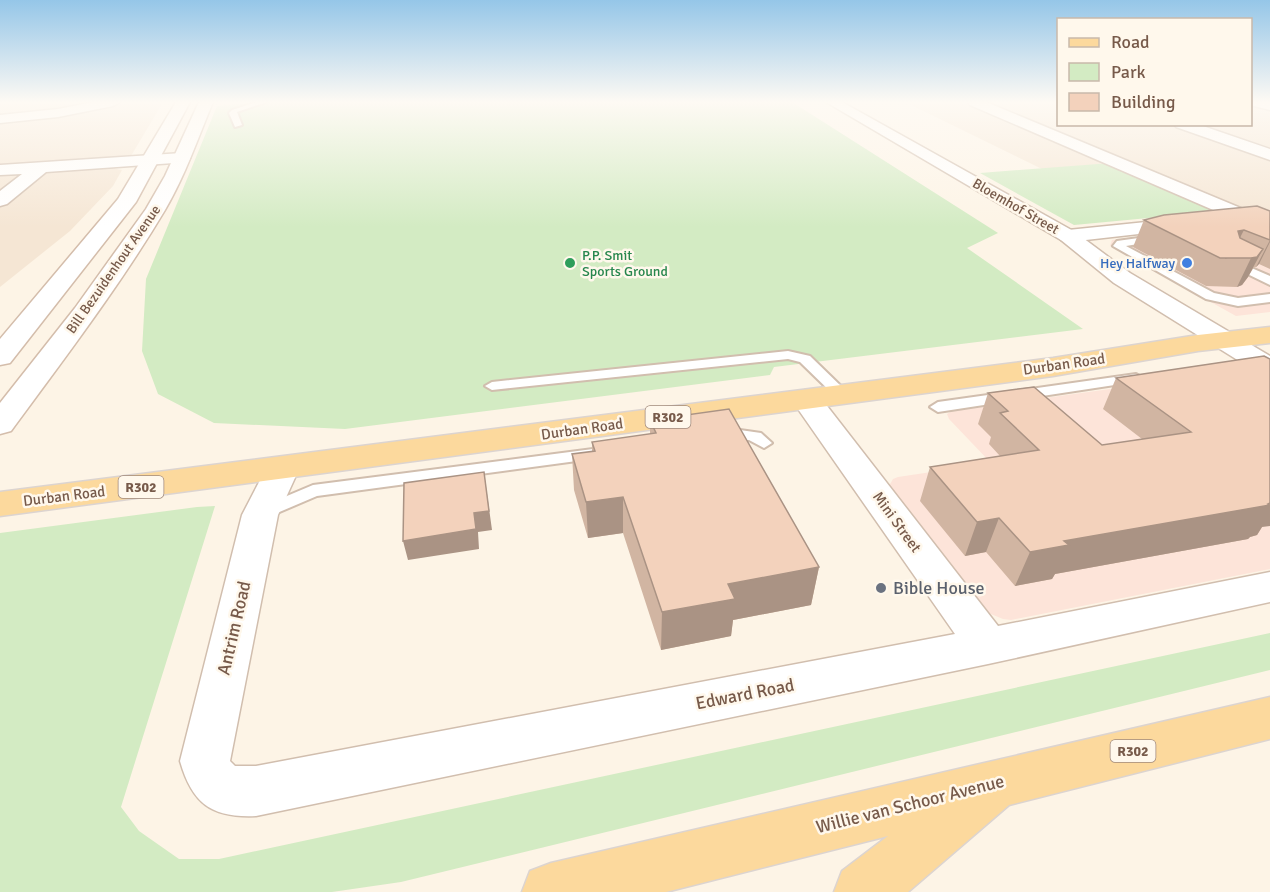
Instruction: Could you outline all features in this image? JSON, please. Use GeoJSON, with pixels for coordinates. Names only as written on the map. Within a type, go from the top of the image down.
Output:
{"type":"FeatureCollection","features":[{"type":"Feature","properties":{"kind":"main road","name":"Durban Road"},"geometry":{"type":"LineString","coordinates":[[0,504],[282,469],[1253,340]]}},
{"type":"Feature","properties":{"kind":"main road","name":"Willie van Schoor Avenue"},"geometry":{"type":"LineString","coordinates":[[551,892],[1270,718]]}},
{"type":"Feature","properties":{"kind":"main road"},"geometry":{"type":"LineString","coordinates":[[863,892],[996,783]]}},
{"type":"Feature","properties":{"kind":"street","name":"Bill Bezuidenhout Avenue"},"geometry":{"type":"LineString","coordinates":[[0,357],[126,202],[161,144]]}},
{"type":"Feature","properties":{"kind":"street","name":"Bill Bezuidenhout Avenue"},"geometry":{"type":"LineString","coordinates":[[0,424],[84,313],[129,248],[165,192],[188,144]]}},
{"type":"Feature","properties":{"kind":"street","name":"Bloemhof Street"},"geometry":{"type":"LineString","coordinates":[[905,144],[1070,239],[1122,278],[1253,340],[1257,369]]}},
{"type":"Feature","properties":{"kind":"street"},"geometry":{"type":"LineString","coordinates":[[1073,144],[1248,218]]}},
{"type":"Feature","properties":{"kind":"street"},"geometry":{"type":"LineString","coordinates":[[1237,144],[1270,155]]}},
{"type":"Feature","properties":{"kind":"street"},"geometry":{"type":"LineString","coordinates":[[0,170],[182,158]]}},
{"type":"Feature","properties":{"kind":"street"},"geometry":{"type":"LineString","coordinates":[[0,200],[40,168]]}},
{"type":"Feature","properties":{"kind":"street"},"geometry":{"type":"LineString","coordinates":[[1070,239],[1270,216]]}},
{"type":"Feature","properties":{"kind":"street","name":"Mini Street"},"geometry":{"type":"LineString","coordinates":[[823,396],[988,646]]}},
{"type":"Feature","properties":{"kind":"street","name":"Antrim Road"},"geometry":{"type":"LineString","coordinates":[[220,786],[208,776],[205,761],[260,515],[282,469]]}},
{"type":"Feature","properties":{"kind":"street","name":"Edward Road"},"geometry":{"type":"LineString","coordinates":[[220,786],[236,792],[256,791],[988,646],[1270,587]]}},
{"type":"Feature","properties":{"kind":"lane"},"geometry":{"type":"LineString","coordinates":[[1146,240],[1121,243],[1118,246],[1210,296],[1238,302],[1270,298]]}},
{"type":"Feature","properties":{"kind":"lane"},"geometry":{"type":"LineString","coordinates":[[1231,262],[1270,281]]}},
{"type":"Feature","properties":{"kind":"lane"},"geometry":{"type":"LineString","coordinates":[[492,386],[788,355],[805,359],[823,396]]}},
{"type":"Feature","properties":{"kind":"lane"},"geometry":{"type":"LineString","coordinates":[[1257,369],[1270,382]]}},
{"type":"Feature","properties":{"kind":"lane"},"geometry":{"type":"LineString","coordinates":[[938,407],[1151,376]]}},
{"type":"Feature","properties":{"kind":"lane"},"geometry":{"type":"LineString","coordinates":[[707,439],[748,434],[764,443]]}},
{"type":"Feature","properties":{"kind":"lane"},"geometry":{"type":"LineString","coordinates":[[260,515],[313,491],[612,452]]}},
{"type":"Feature","properties":{"kind":"shaded area"},"geometry":{"type":"Polygon","coordinates":[[[0,144],[138,144],[131,156],[122,156],[112,168],[122,170],[113,186],[70,231],[0,287],[0,144]]]}},
{"type":"Feature","properties":{"kind":"shaded area"},"geometry":{"type":"Polygon","coordinates":[[[990,144],[1270,144],[1270,215],[1244,217],[1117,163],[1042,169],[990,144]]]}},
{"type":"Feature","properties":{"kind":"shaded area"},"geometry":{"type":"Polygon","coordinates":[[[1270,224],[1270,312],[1236,316],[1110,246],[1112,240],[1270,224]]]}},
{"type":"Feature","properties":{"kind":"shaded area"},"geometry":{"type":"Polygon","coordinates":[[[1233,372],[1270,387],[1270,569],[1011,620],[1003,619],[986,612],[889,486],[893,479],[898,477],[991,463],[949,419],[947,414],[952,411],[1233,372]]]}},
{"type":"Feature","properties":{"kind":"green space","name":"P.P. Smit Sports Ground"},"geometry":{"type":"Polygon","coordinates":[[[202,144],[857,144],[998,233],[967,248],[1083,329],[774,367],[770,375],[345,429],[214,423],[158,394],[142,351],[146,279],[202,144]]]}},
{"type":"Feature","properties":{"kind":"green space"},"geometry":{"type":"Polygon","coordinates":[[[1111,163],[1223,211],[1074,225],[980,173],[1111,163]]]}},
{"type":"Feature","properties":{"kind":"green space"},"geometry":{"type":"Polygon","coordinates":[[[215,506],[121,807],[139,831],[179,859],[219,859],[1270,633],[1270,670],[401,882],[332,892],[0,892],[0,533],[215,506]]]}},
{"type":"Feature","properties":{"kind":"building"},"geometry":{"type":"Polygon","coordinates":[[[1257,206],[1270,211],[1270,240],[1244,230],[1238,231],[1240,238],[1263,249],[1257,257],[1251,258],[1220,258],[1144,220],[1164,215],[1257,206]]]}},
{"type":"Feature","properties":{"kind":"building"},"geometry":{"type":"Polygon","coordinates":[[[1264,356],[1270,359],[1270,503],[1268,504],[1270,505],[1064,541],[1069,545],[1030,552],[999,518],[977,522],[930,467],[1039,450],[1000,413],[1008,411],[988,393],[1034,387],[1102,445],[1191,432],[1116,378],[1264,356]]]}},
{"type":"Feature","properties":{"kind":"building"},"geometry":{"type":"Polygon","coordinates":[[[729,409],[819,567],[728,584],[735,599],[662,612],[623,497],[586,502],[572,454],[595,451],[592,442],[656,433],[650,420],[729,409]]]}},
{"type":"Feature","properties":{"kind":"building"},"geometry":{"type":"Polygon","coordinates":[[[484,472],[489,511],[474,513],[476,529],[403,541],[404,483],[484,472]]]}},
{"type":"Feature","properties":{"kind":"place","name":"P.P. Smit Sports Ground"},"geometry":{"type":"Point","coordinates":[570,263]}},
{"type":"Feature","properties":{"kind":"place","name":"Hey Halfway"},"geometry":{"type":"Point","coordinates":[1187,263]}},
{"type":"Feature","properties":{"kind":"place","name":"Bible House"},"geometry":{"type":"Point","coordinates":[881,588]}}]}
